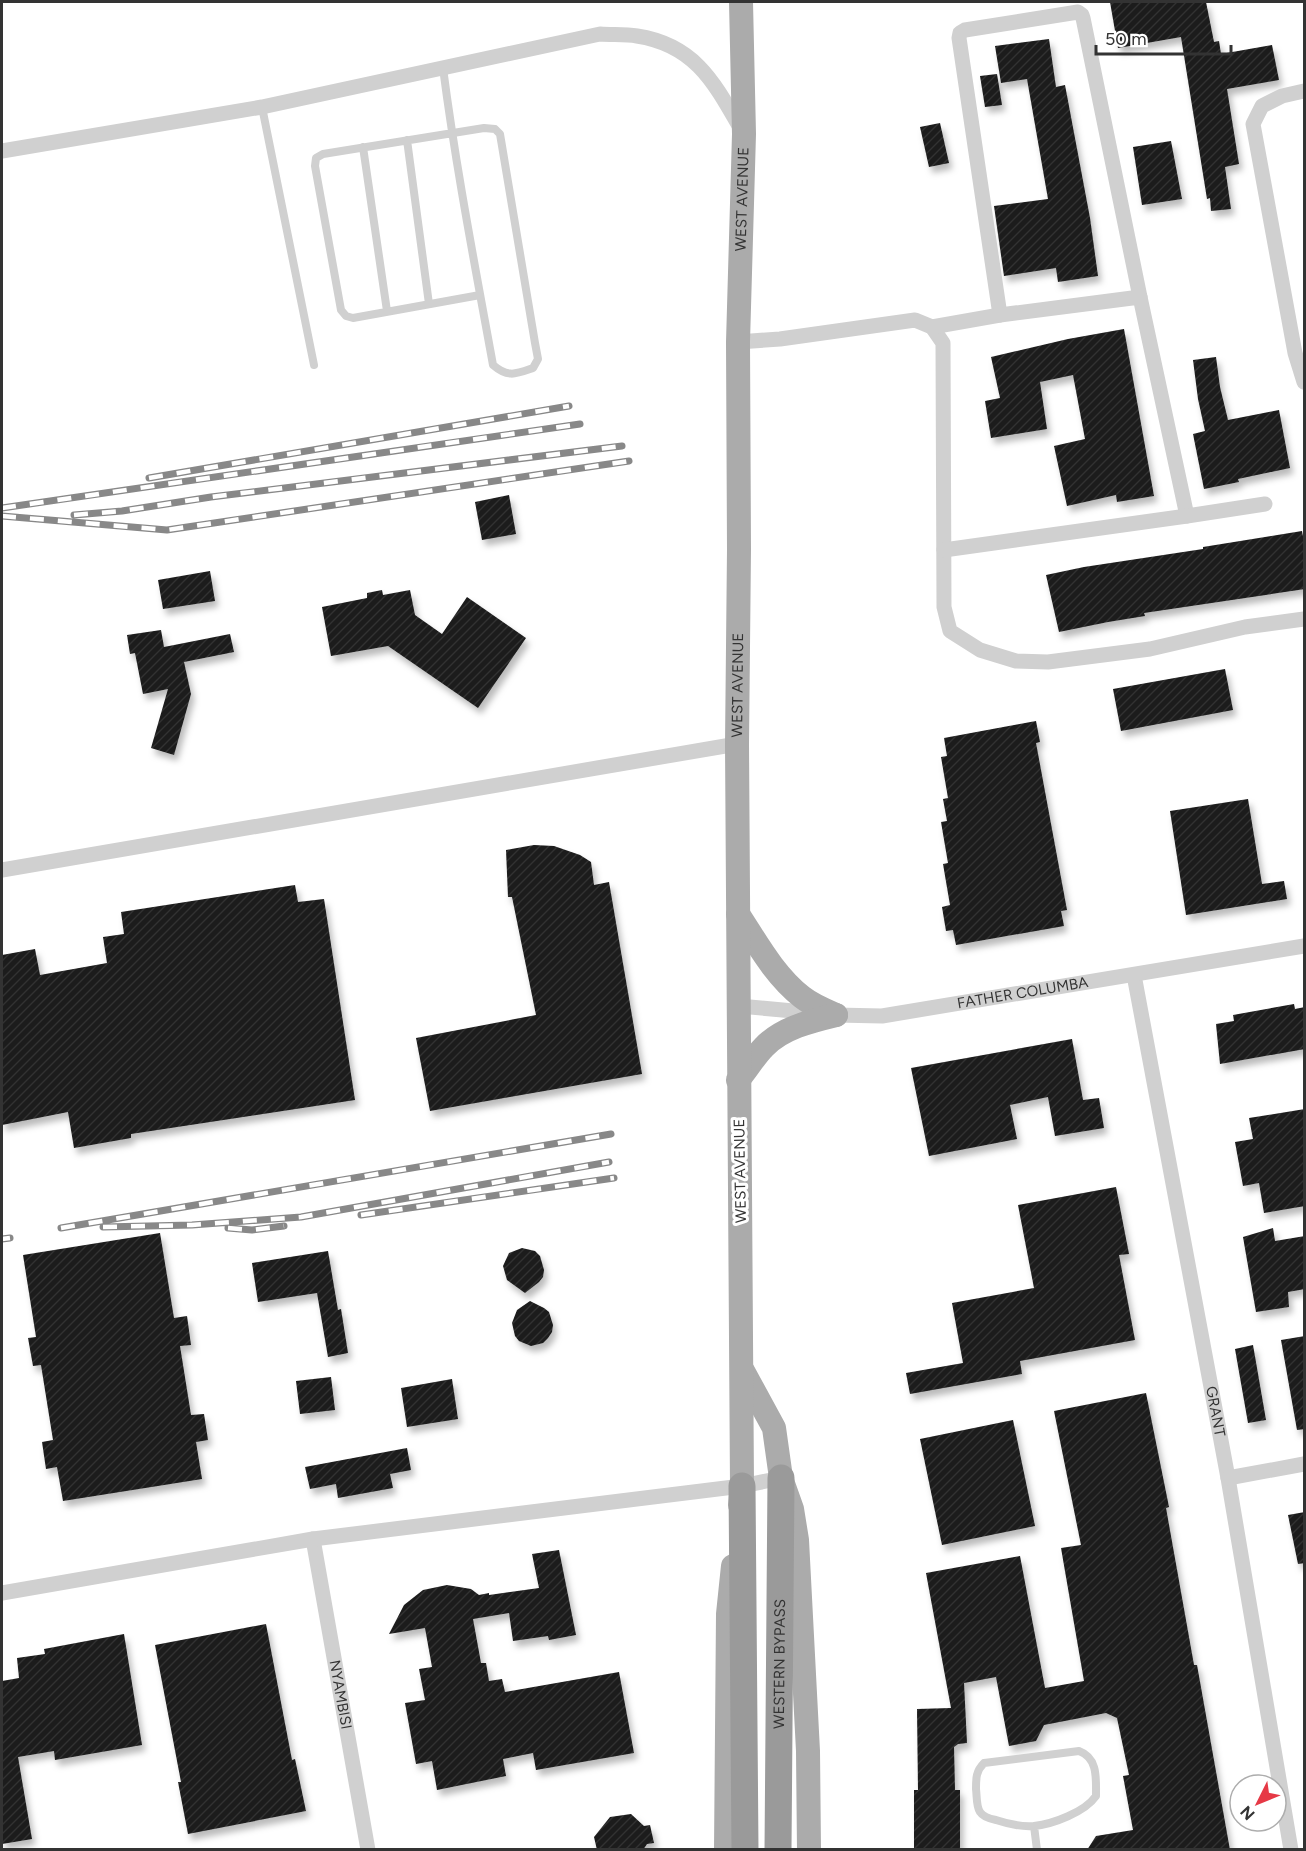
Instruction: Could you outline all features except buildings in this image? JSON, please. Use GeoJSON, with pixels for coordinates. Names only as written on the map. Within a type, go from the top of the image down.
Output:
{"type":"FeatureCollection","features":[{"type":"Feature","properties":{"kind":"highway","name":"WESTERN BYPASS"},"geometry":{"type":"LineString","coordinates":[[778,1850],[781,1478]]}},
{"type":"Feature","properties":{"kind":"highway"},"geometry":{"type":"LineString","coordinates":[[742,1486],[745,1850]]}},
{"type":"Feature","properties":{"kind":"main road","name":"WEST AVENUE"},"geometry":{"type":"LineString","coordinates":[[726,1850],[728,1614],[742,1486],[737,744],[740,549],[738,342],[744,135],[741,2]]}},
{"type":"Feature","properties":{"kind":"main road"},"geometry":{"type":"LineString","coordinates":[[738,914],[765,957],[785,982],[802,998],[836,1014]]}},
{"type":"Feature","properties":{"kind":"main road"},"geometry":{"type":"LineString","coordinates":[[738,1080],[765,1045],[807,1022],[836,1014]]}},
{"type":"Feature","properties":{"kind":"main road","name":"WEST AVENUE"},"geometry":{"type":"LineString","coordinates":[[742,1369],[774,1428],[781,1478],[792,1509],[797,1540],[808,1751],[809,1850]]}},
{"type":"Feature","properties":{"kind":"street"},"geometry":{"type":"LineString","coordinates":[[1000,315],[960,33],[965,30],[1078,12],[1083,18],[1187,516]]}},
{"type":"Feature","properties":{"kind":"street"},"geometry":{"type":"LineString","coordinates":[[2,151],[262,107],[600,34],[637,36],[670,46],[697,64],[717,87],[744,135]]}},
{"type":"Feature","properties":{"kind":"street"},"geometry":{"type":"LineString","coordinates":[[1305,91],[1282,96],[1262,106],[1252,124],[1305,382]]}},
{"type":"Feature","properties":{"kind":"street"},"geometry":{"type":"LineString","coordinates":[[932,327],[1000,315],[1140,297]]}},
{"type":"Feature","properties":{"kind":"street"},"geometry":{"type":"LineString","coordinates":[[738,342],[780,339],[915,320],[932,327],[944,343],[944,607],[950,631],[980,650],[1016,661],[1048,662],[1150,649],[1245,627],[1305,620]]}},
{"type":"Feature","properties":{"kind":"street"},"geometry":{"type":"LineString","coordinates":[[944,550],[1265,504]]}},
{"type":"Feature","properties":{"kind":"street"},"geometry":{"type":"LineString","coordinates":[[2,870],[737,744]]}},
{"type":"Feature","properties":{"kind":"street","name":"FATHER COLUMBA"},"geometry":{"type":"LineString","coordinates":[[739,1006],[882,1016],[1305,946]]}},
{"type":"Feature","properties":{"kind":"street","name":"GRANT"},"geometry":{"type":"LineString","coordinates":[[1134,975],[1228,1478],[1291,1850]]}},
{"type":"Feature","properties":{"kind":"street"},"geometry":{"type":"LineString","coordinates":[[1228,1478],[1305,1464]]}},
{"type":"Feature","properties":{"kind":"street"},"geometry":{"type":"LineString","coordinates":[[2,1593],[313,1539],[742,1486],[781,1478]]}},
{"type":"Feature","properties":{"kind":"street","name":"NYAMBISI"},"geometry":{"type":"LineString","coordinates":[[313,1539],[368,1850]]}},
{"type":"Feature","properties":{"kind":"lane"},"geometry":{"type":"LineString","coordinates":[[443,68],[451,133],[493,365],[503,374],[534,368],[538,359],[500,134],[495,129],[484,128],[451,133],[363,147],[323,154],[316,158],[315,166],[341,310],[346,316],[353,318],[480,295]]}},
{"type":"Feature","properties":{"kind":"lane"},"geometry":{"type":"LineString","coordinates":[[262,107],[314,365]]}},
{"type":"Feature","properties":{"kind":"lane"},"geometry":{"type":"LineString","coordinates":[[407,140],[429,304]]}},
{"type":"Feature","properties":{"kind":"lane"},"geometry":{"type":"LineString","coordinates":[[363,147],[387,311]]}},
{"type":"Feature","properties":{"kind":"lane"},"geometry":{"type":"LineString","coordinates":[[1079,1751],[1087,1754],[1093,1761],[1096,1785],[1096,1796],[1092,1802],[1082,1810],[1034,1826],[1011,1824],[985,1816],[980,1812],[977,1803],[976,1778],[979,1768],[984,1763],[1079,1751]]}},
{"type":"Feature","properties":{"kind":"lane"},"geometry":{"type":"LineString","coordinates":[[1034,1826],[1037,1850]]}},
{"type":"Feature","properties":{"kind":"railway"},"geometry":{"type":"LineString","coordinates":[[149,478],[569,406]]}},
{"type":"Feature","properties":{"kind":"railway"},"geometry":{"type":"LineString","coordinates":[[2,508],[580,424]]}},
{"type":"Feature","properties":{"kind":"railway"},"geometry":{"type":"LineString","coordinates":[[74,515],[122,511],[211,497],[622,446]]}},
{"type":"Feature","properties":{"kind":"railway"},"geometry":{"type":"LineString","coordinates":[[2,516],[167,530],[629,461]]}},
{"type":"Feature","properties":{"kind":"railway"},"geometry":{"type":"LineString","coordinates":[[61,1228],[611,1134]]}},
{"type":"Feature","properties":{"kind":"railway"},"geometry":{"type":"LineString","coordinates":[[103,1227],[192,1225],[301,1217],[609,1162]]}},
{"type":"Feature","properties":{"kind":"railway"},"geometry":{"type":"LineString","coordinates":[[361,1215],[614,1178]]}},
{"type":"Feature","properties":{"kind":"railway"},"geometry":{"type":"LineString","coordinates":[[228,1228],[252,1230],[284,1226]]}},
{"type":"Feature","properties":{"kind":"railway"},"geometry":{"type":"LineString","coordinates":[[2,1239],[10,1238]]}}]}
